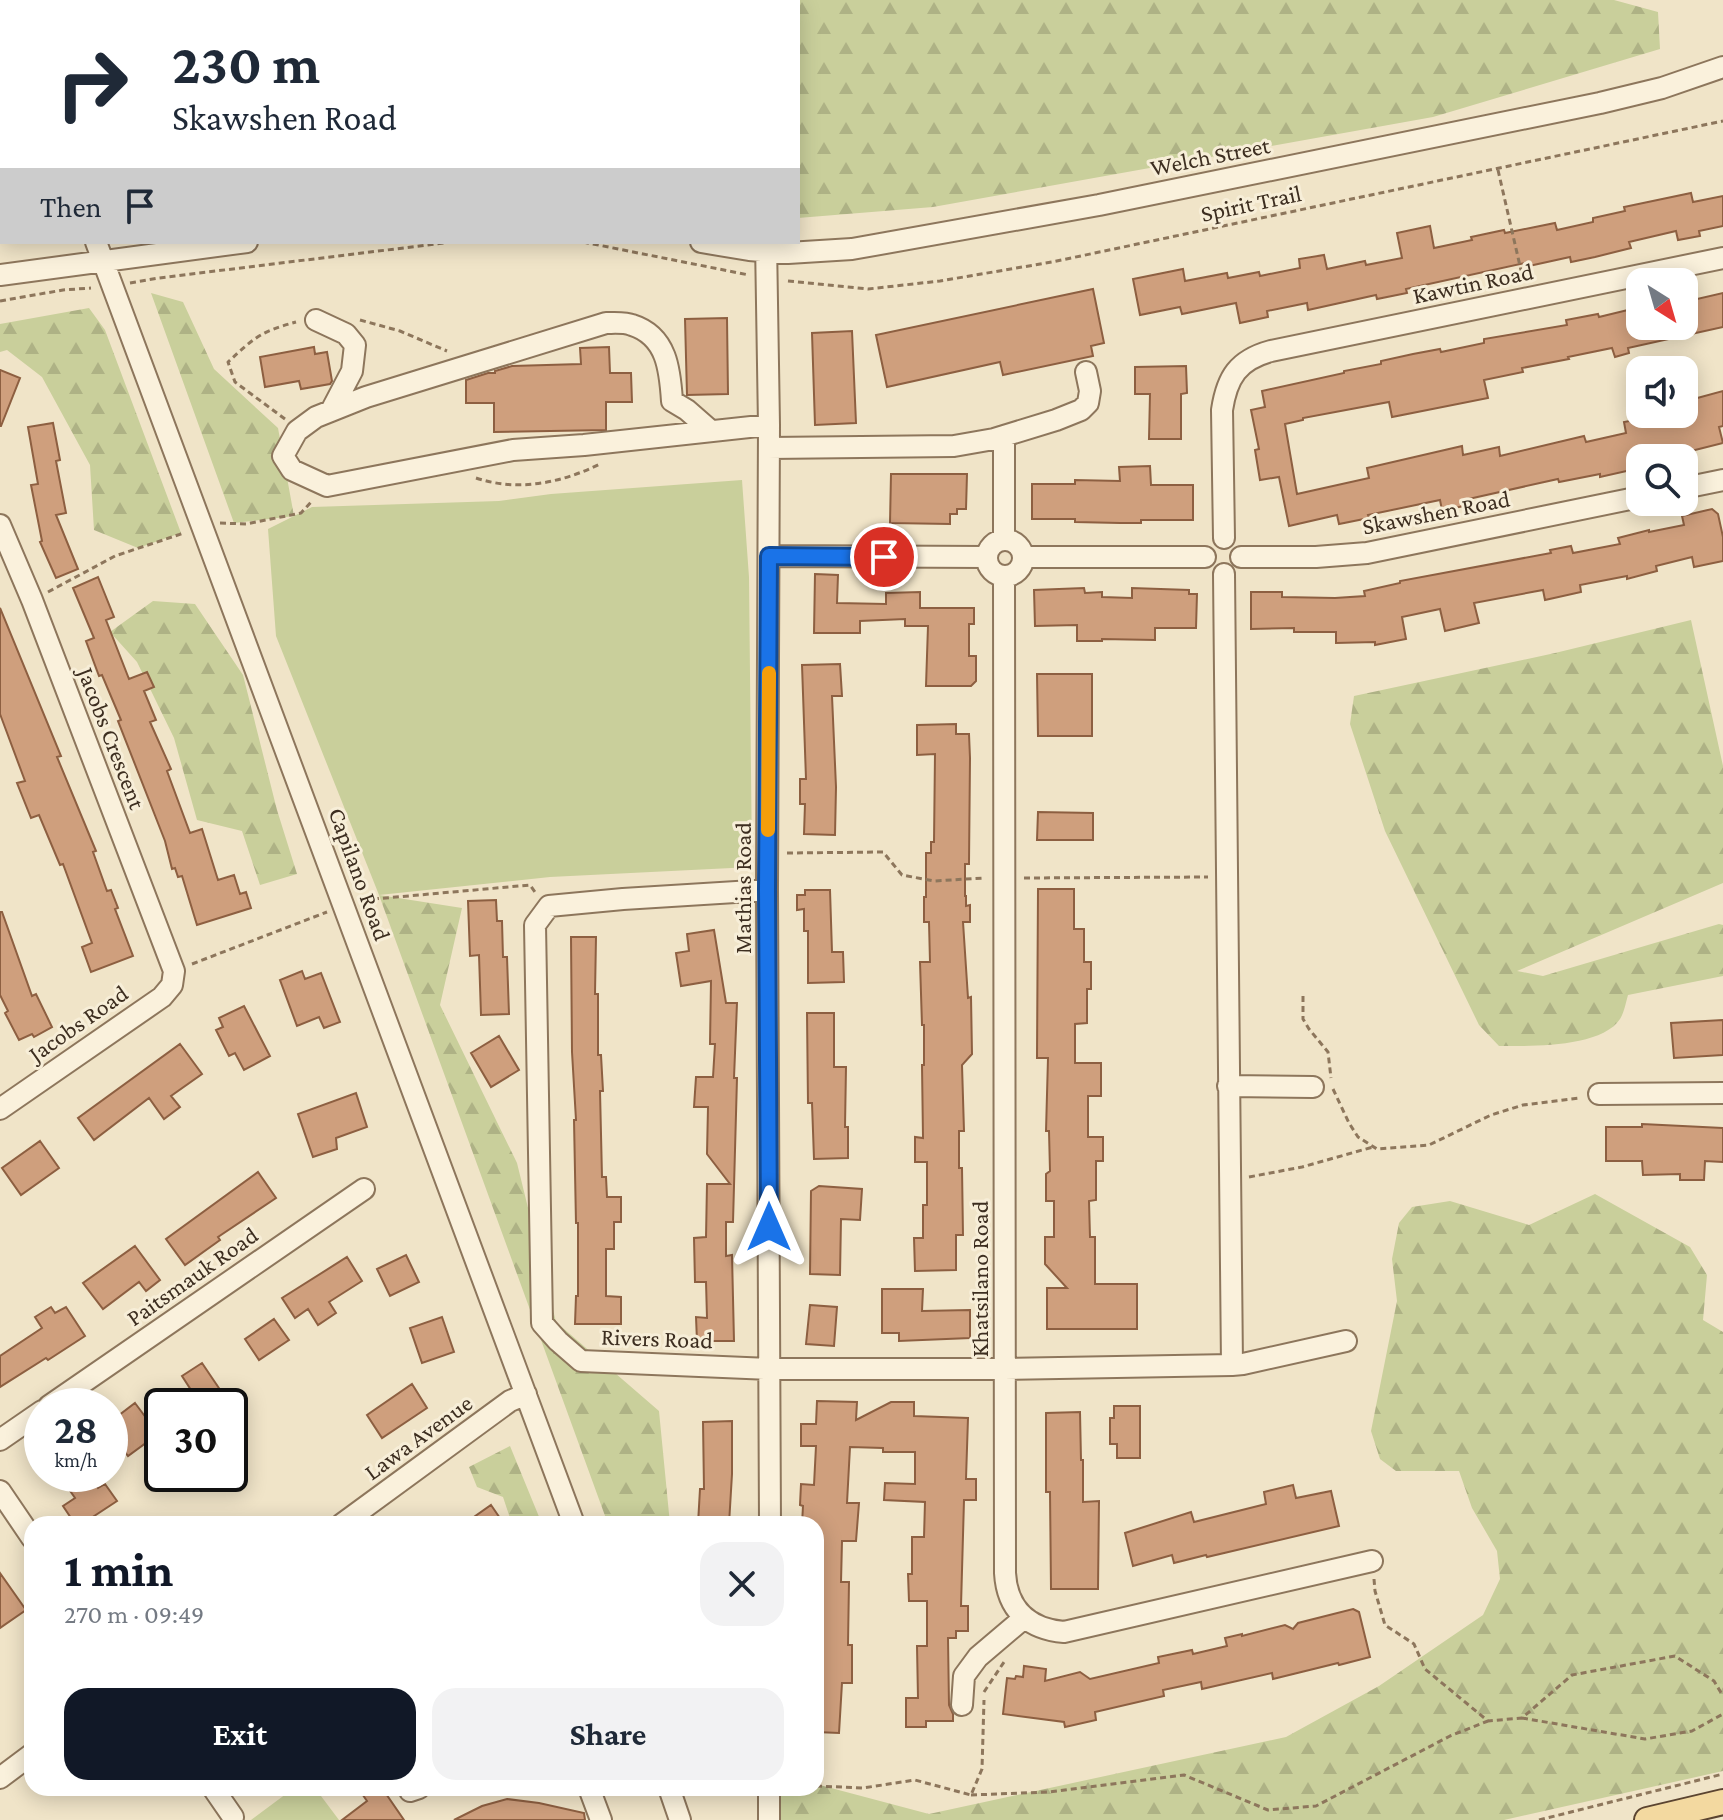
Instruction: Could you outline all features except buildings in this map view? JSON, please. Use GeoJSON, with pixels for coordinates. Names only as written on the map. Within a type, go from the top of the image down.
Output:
{"type":"FeatureCollection","features":[{"type":"Feature","properties":{"kind":"main road"},"geometry":{"type":"LineString","coordinates":[[1647,1820],[1723,1802]]}},
{"type":"Feature","properties":{"kind":"street","name":"Welch Street"},"geometry":{"type":"LineString","coordinates":[[727,244],[809,253],[852,249],[1099,205],[1600,103],[1662,88],[1723,67]]}},
{"type":"Feature","properties":{"kind":"street"},"geometry":{"type":"LineString","coordinates":[[0,275],[99,251],[214,244]]}},
{"type":"Feature","properties":{"kind":"street","name":"Mathias Road"},"geometry":{"type":"LineString","coordinates":[[766,247],[769,425],[767,890],[770,1516]]}},
{"type":"Feature","properties":{"kind":"street","name":"Capilano Road"},"geometry":{"type":"LineString","coordinates":[[99,251],[571,1516]]}},
{"type":"Feature","properties":{"kind":"street","name":"Kawtin Road"},"geometry":{"type":"LineString","coordinates":[[1224,538],[1222,410],[1229,381],[1247,360],[1271,351],[1723,258]]}},
{"type":"Feature","properties":{"kind":"street"},"geometry":{"type":"LineString","coordinates":[[316,320],[346,334],[355,345],[352,371],[331,411]]}},
{"type":"Feature","properties":{"kind":"street"},"geometry":{"type":"LineString","coordinates":[[711,431],[672,401],[670,373],[664,351],[650,334],[631,324],[606,323],[366,397],[316,417],[299,430],[283,456],[292,470],[327,486],[513,450],[711,431],[769,425]]}},
{"type":"Feature","properties":{"kind":"street"},"geometry":{"type":"LineString","coordinates":[[769,448],[954,446],[1004,436],[1081,410],[1088,403],[1090,391],[1086,372]]}},
{"type":"Feature","properties":{"kind":"street"},"geometry":{"type":"LineString","coordinates":[[1004,436],[1004,540]]}},
{"type":"Feature","properties":{"kind":"street"},"geometry":{"type":"LineString","coordinates":[[1698,485],[1723,480]]}},
{"type":"Feature","properties":{"kind":"street","name":"Skawshen Road"},"geometry":{"type":"LineString","coordinates":[[1241,557],[1367,553],[1626,500]]}},
{"type":"Feature","properties":{"kind":"street","name":"Jacobs Crescent"},"geometry":{"type":"LineString","coordinates":[[0,525],[32,600],[174,971]]}},
{"type":"Feature","properties":{"kind":"street"},"geometry":{"type":"LineString","coordinates":[[1224,581],[1241,557],[1233,541],[1224,538],[1210,543],[1205,557],[1206,564],[1224,581],[1232,1365]]}},
{"type":"Feature","properties":{"kind":"street"},"geometry":{"type":"LineString","coordinates":[[1004,540],[1020,548],[1023,557],[1018,570],[1004,576],[992,570],[987,557],[992,545],[1004,540]]}},
{"type":"Feature","properties":{"kind":"street"},"geometry":{"type":"LineString","coordinates":[[769,556],[987,557]]}},
{"type":"Feature","properties":{"kind":"street"},"geometry":{"type":"LineString","coordinates":[[1023,557],[1205,557]]}},
{"type":"Feature","properties":{"kind":"street","name":"Khatsilano Road"},"geometry":{"type":"LineString","coordinates":[[1004,576],[1006,1586],[1024,1618]]}},
{"type":"Feature","properties":{"kind":"street"},"geometry":{"type":"LineString","coordinates":[[549,906],[767,890]]}},
{"type":"Feature","properties":{"kind":"street","name":"Rivers Road"},"geometry":{"type":"LineString","coordinates":[[549,906],[535,925],[542,1323],[581,1361],[770,1369],[1232,1365],[1346,1341]]}},
{"type":"Feature","properties":{"kind":"street","name":"Jacobs Road"},"geometry":{"type":"LineString","coordinates":[[1,1106],[162,997],[172,985],[174,971]]}},
{"type":"Feature","properties":{"kind":"street"},"geometry":{"type":"LineString","coordinates":[[1228,1086],[1313,1087]]}},
{"type":"Feature","properties":{"kind":"street"},"geometry":{"type":"LineString","coordinates":[[1599,1094],[1723,1093]]}},
{"type":"Feature","properties":{"kind":"street","name":"Paitsmauk Road"},"geometry":{"type":"LineString","coordinates":[[75,1388],[364,1189]]}},
{"type":"Feature","properties":{"kind":"street","name":"Lawa Avenue"},"geometry":{"type":"LineString","coordinates":[[353,1516],[510,1401],[526,1394]]}},
{"type":"Feature","properties":{"kind":"street"},"geometry":{"type":"LineString","coordinates":[[0,1440],[24,1423]]}},
{"type":"Feature","properties":{"kind":"street"},"geometry":{"type":"LineString","coordinates":[[0,1491],[24,1526]]}},
{"type":"Feature","properties":{"kind":"street"},"geometry":{"type":"LineString","coordinates":[[962,1705],[964,1676],[978,1657],[1024,1618],[1053,1631],[1076,1631],[1372,1561]]}},
{"type":"Feature","properties":{"kind":"street"},"geometry":{"type":"LineString","coordinates":[[0,1778],[24,1760]]}},
{"type":"Feature","properties":{"kind":"street"},"geometry":{"type":"LineString","coordinates":[[219,1796],[233,1817]]}},
{"type":"Feature","properties":{"kind":"street"},"geometry":{"type":"LineString","coordinates":[[592,1796],[601,1820]]}},
{"type":"Feature","properties":{"kind":"street"},"geometry":{"type":"LineString","coordinates":[[672,1796],[680,1820]]}},
{"type":"Feature","properties":{"kind":"street"},"geometry":{"type":"LineString","coordinates":[[769,1796],[769,1820]]}},
{"type":"Feature","properties":{"kind":"path","name":"Spirit Trail"},"geometry":{"type":"LineString","coordinates":[[782,280],[868,289],[940,281],[1052,262],[1723,121]]}},
{"type":"Feature","properties":{"kind":"path"},"geometry":{"type":"LineString","coordinates":[[1498,170],[1528,298]]}},
{"type":"Feature","properties":{"kind":"path"},"geometry":{"type":"LineString","coordinates":[[132,283],[436,244]]}},
{"type":"Feature","properties":{"kind":"path"},"geometry":{"type":"LineString","coordinates":[[593,244],[754,276]]}},
{"type":"Feature","properties":{"kind":"path"},"geometry":{"type":"LineString","coordinates":[[0,301],[96,288]]}},
{"type":"Feature","properties":{"kind":"path"},"geometry":{"type":"LineString","coordinates":[[299,430],[235,382],[228,362],[255,337],[270,329],[316,320]]}},
{"type":"Feature","properties":{"kind":"path"},"geometry":{"type":"LineString","coordinates":[[357,320],[400,331],[476,363]]}},
{"type":"Feature","properties":{"kind":"path"},"geometry":{"type":"LineString","coordinates":[[476,478],[491,483],[526,485],[558,481],[609,459]]}},
{"type":"Feature","properties":{"kind":"path"},"geometry":{"type":"LineString","coordinates":[[224,523],[246,524],[301,513],[327,486]]}},
{"type":"Feature","properties":{"kind":"path"},"geometry":{"type":"LineString","coordinates":[[32,600],[115,556],[191,530]]}},
{"type":"Feature","properties":{"kind":"path"},"geometry":{"type":"LineString","coordinates":[[767,853],[883,852],[902,875],[934,881],[1228,877]]}},
{"type":"Feature","properties":{"kind":"path"},"geometry":{"type":"LineString","coordinates":[[361,900],[530,885],[549,906]]}},
{"type":"Feature","properties":{"kind":"path"},"geometry":{"type":"LineString","coordinates":[[174,971],[333,909]]}},
{"type":"Feature","properties":{"kind":"path"},"geometry":{"type":"LineString","coordinates":[[1303,996],[1303,1019],[1328,1052],[1333,1090],[1358,1137],[1377,1149],[1429,1145],[1491,1115],[1523,1105],[1599,1094]]}},
{"type":"Feature","properties":{"kind":"path"},"geometry":{"type":"LineString","coordinates":[[1230,1181],[1302,1167],[1373,1147]]}},
{"type":"Feature","properties":{"kind":"path"},"geometry":{"type":"LineString","coordinates":[[1372,1561],[1375,1591],[1385,1625],[1414,1644],[1425,1669],[1488,1721]]}},
{"type":"Feature","properties":{"kind":"path"},"geometry":{"type":"LineString","coordinates":[[1522,1718],[1572,1675],[1675,1656],[1714,1681],[1723,1696]]}},
{"type":"Feature","properties":{"kind":"path"},"geometry":{"type":"LineString","coordinates":[[971,1795],[982,1769],[984,1690],[1008,1657]]}},
{"type":"Feature","properties":{"kind":"path"},"geometry":{"type":"LineString","coordinates":[[824,1786],[863,1788],[915,1780],[971,1795],[1049,1792],[1184,1775],[1268,1810],[1316,1806],[1450,1736],[1488,1721],[1522,1718],[1645,1739],[1692,1731],[1723,1714]]}},
{"type":"Feature","properties":{"kind":"path"},"geometry":{"type":"LineString","coordinates":[[1539,1820],[1723,1774]]}},
{"type":"Feature","properties":{"kind":"green space"},"geometry":{"type":"Polygon","coordinates":[[[800,0],[1614,0],[1658,12],[1660,49],[1433,117],[933,207],[800,218],[800,0]]]}},
{"type":"Feature","properties":{"kind":"green space"},"geometry":{"type":"Polygon","coordinates":[[[151,293],[183,302],[214,369],[278,428],[294,516],[234,523],[151,293]]]}},
{"type":"Feature","properties":{"kind":"green space"},"geometry":{"type":"Polygon","coordinates":[[[89,308],[105,330],[181,533],[138,548],[94,530],[90,465],[42,377],[7,350],[0,352],[0,324],[89,308]]]}},
{"type":"Feature","properties":{"kind":"green space"},"geometry":{"type":"Polygon","coordinates":[[[742,480],[749,577],[752,867],[550,877],[379,895],[276,636],[268,529],[312,507],[499,501],[551,494],[742,480]]]}},
{"type":"Feature","properties":{"kind":"green space"},"geometry":{"type":"Polygon","coordinates":[[[153,601],[195,604],[243,675],[277,810],[297,874],[260,885],[242,831],[197,820],[174,738],[137,662],[110,632],[153,601]]]}},
{"type":"Feature","properties":{"kind":"green space"},"geometry":{"type":"Polygon","coordinates":[[[1691,620],[1723,766],[1723,883],[1517,971],[1543,976],[1719,924],[1723,925],[1723,976],[1628,995],[1620,1019],[1611,1028],[1582,1040],[1499,1046],[1479,1025],[1385,831],[1350,724],[1354,696],[1691,620]]]}},
{"type":"Feature","properties":{"kind":"green space"},"geometry":{"type":"Polygon","coordinates":[[[379,895],[462,908],[440,1005],[517,1163],[556,1322],[659,1411],[669,1516],[605,1516],[379,895]]]}},
{"type":"Feature","properties":{"kind":"green space"},"geometry":{"type":"Polygon","coordinates":[[[1595,1194],[1690,1247],[1707,1275],[1703,1320],[1723,1332],[1723,1771],[1504,1820],[781,1820],[781,1796],[824,1796],[824,1786],[929,1814],[1286,1737],[1379,1686],[1483,1615],[1500,1579],[1497,1551],[1472,1508],[1459,1471],[1396,1471],[1380,1459],[1371,1431],[1397,1301],[1392,1259],[1399,1223],[1412,1207],[1450,1201],[1529,1225],[1595,1194]]]}},
{"type":"Feature","properties":{"kind":"green space"},"geometry":{"type":"Polygon","coordinates":[[[510,1446],[539,1516],[509,1516],[503,1497],[477,1487],[469,1467],[510,1446]]]}},
{"type":"Feature","properties":{"kind":"green space"},"geometry":{"type":"Polygon","coordinates":[[[283,1796],[321,1796],[339,1820],[251,1820],[283,1796]]]}},
{"type":"Feature","properties":{"kind":"slow traffic"},"geometry":{"type":"LineString","coordinates":[[768,830],[769,673]]}},
{"type":"Feature","properties":{"kind":"route"},"geometry":{"type":"LineString","coordinates":[[769,1227],[769,556],[884,557]]}}]}
